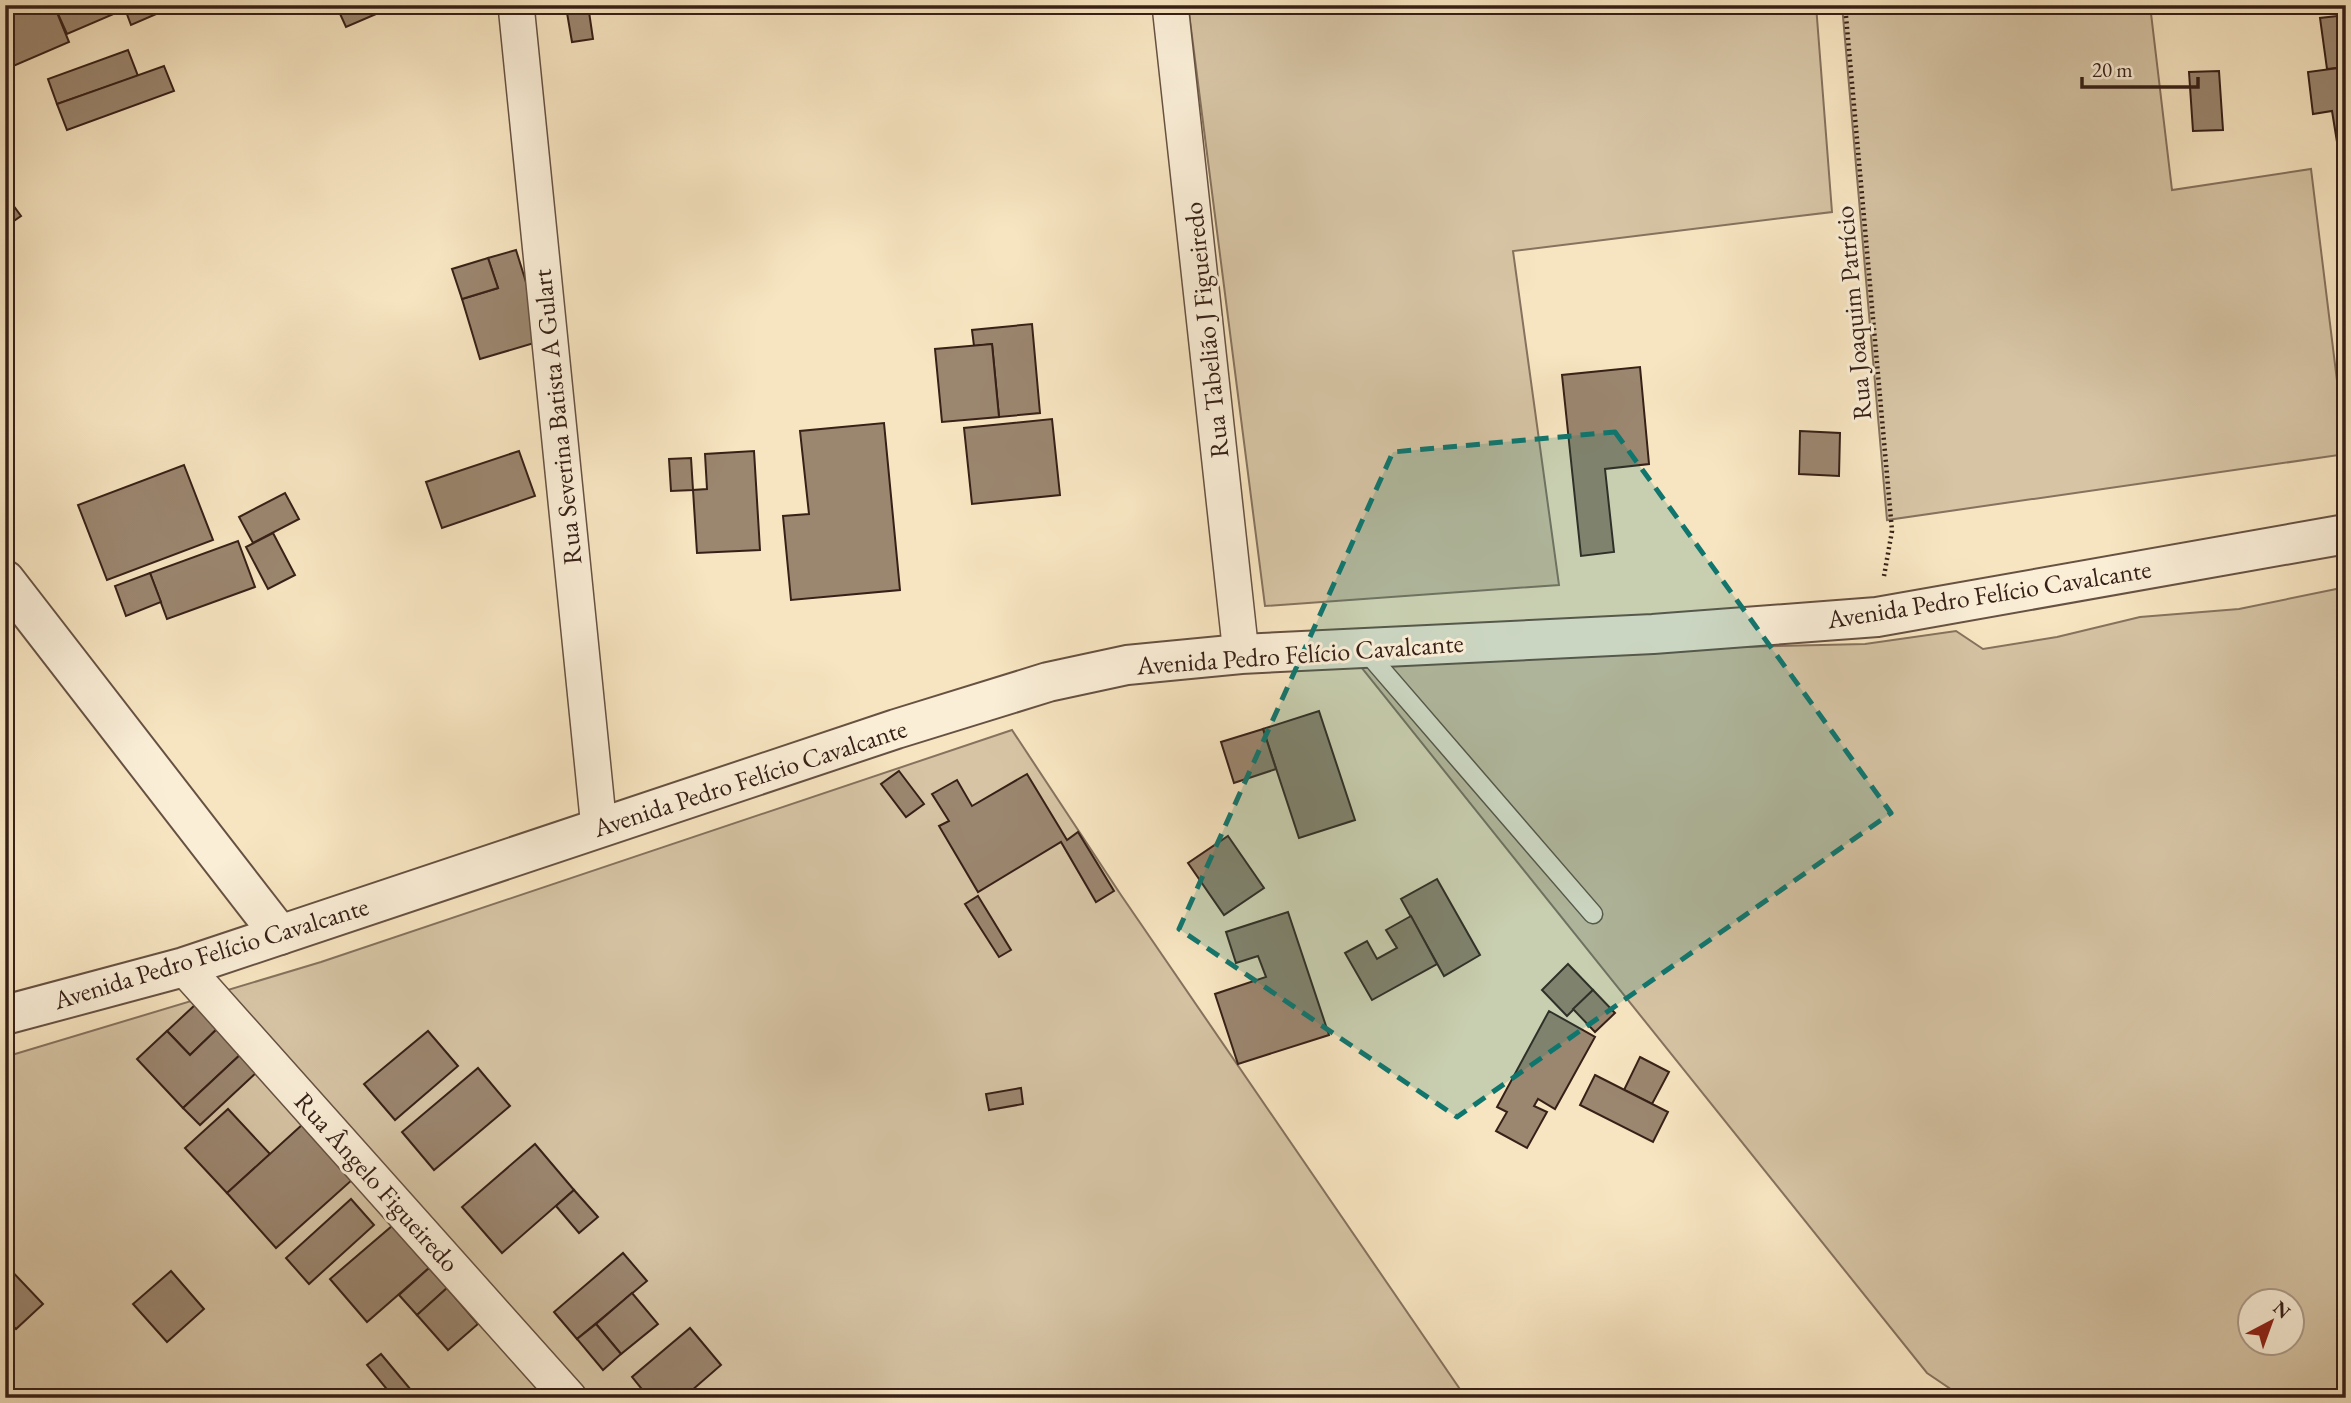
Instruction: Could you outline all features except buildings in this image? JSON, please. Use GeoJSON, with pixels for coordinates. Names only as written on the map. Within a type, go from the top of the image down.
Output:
{"type":"FeatureCollection","features":[{"type":"Feature","properties":{"kind":"street","name":"Rua Severina Batista A Gulart"},"geometry":{"type":"LineString","coordinates":[[516,5],[599,828]]}},
{"type":"Feature","properties":{"kind":"street","name":"Rua Tabelião J Figueiredo"},"geometry":{"type":"LineString","coordinates":[[1170,5],[1241,654]]}},
{"type":"Feature","properties":{"kind":"street","name":"Avenida Pedro Felício Cavalcante"},"geometry":{"type":"LineString","coordinates":[[5,1015],[184,967],[896,729],[1048,682],[1127,666],[1241,654],[1653,634],[1877,617],[2346,534]]}},
{"type":"Feature","properties":{"kind":"street"},"geometry":{"type":"LineString","coordinates":[[5,580],[280,935]]}},
{"type":"Feature","properties":{"kind":"street","name":"Rua Ângelo Figueiredo"},"geometry":{"type":"LineString","coordinates":[[184,967],[569,1398]]}},
{"type":"Feature","properties":{"kind":"lane"},"geometry":{"type":"LineString","coordinates":[[1363,648],[1593,914]]}},
{"type":"Feature","properties":{"kind":"path","name":"Rua Joaquim Patrício"},"geometry":{"type":"LineString","coordinates":[[1845,5],[1892,531],[1877,617]]}},
{"type":"Feature","properties":{"kind":"highlighted area"},"geometry":{"type":"Polygon","coordinates":[[[1615,432],[1891,813],[1457,1117],[1179,929],[1393,452],[1615,432]]]}},
{"type":"Feature","properties":{"kind":"shaded area"},"geometry":{"type":"Polygon","coordinates":[[[1188,5],[1816,5],[1832,212],[1513,251],[1559,585],[1265,606],[1188,5]]]}},
{"type":"Feature","properties":{"kind":"shaded area"},"geometry":{"type":"Polygon","coordinates":[[[1842,5],[2150,5],[2172,190],[2311,169],[2346,454],[1887,520],[1842,5]]]}},
{"type":"Feature","properties":{"kind":"shaded area"},"geometry":{"type":"Polygon","coordinates":[[[2346,587],[2346,1398],[1964,1398],[1927,1373],[1361,667],[1701,648],[1865,644],[1956,631],[1983,649],[2057,637],[2140,617],[2239,609],[2346,587]]]}},
{"type":"Feature","properties":{"kind":"shaded area"},"geometry":{"type":"Polygon","coordinates":[[[1012,730],[1121,895],[1466,1398],[5,1398],[5,1057],[321,962],[1012,730]]]}}]}
